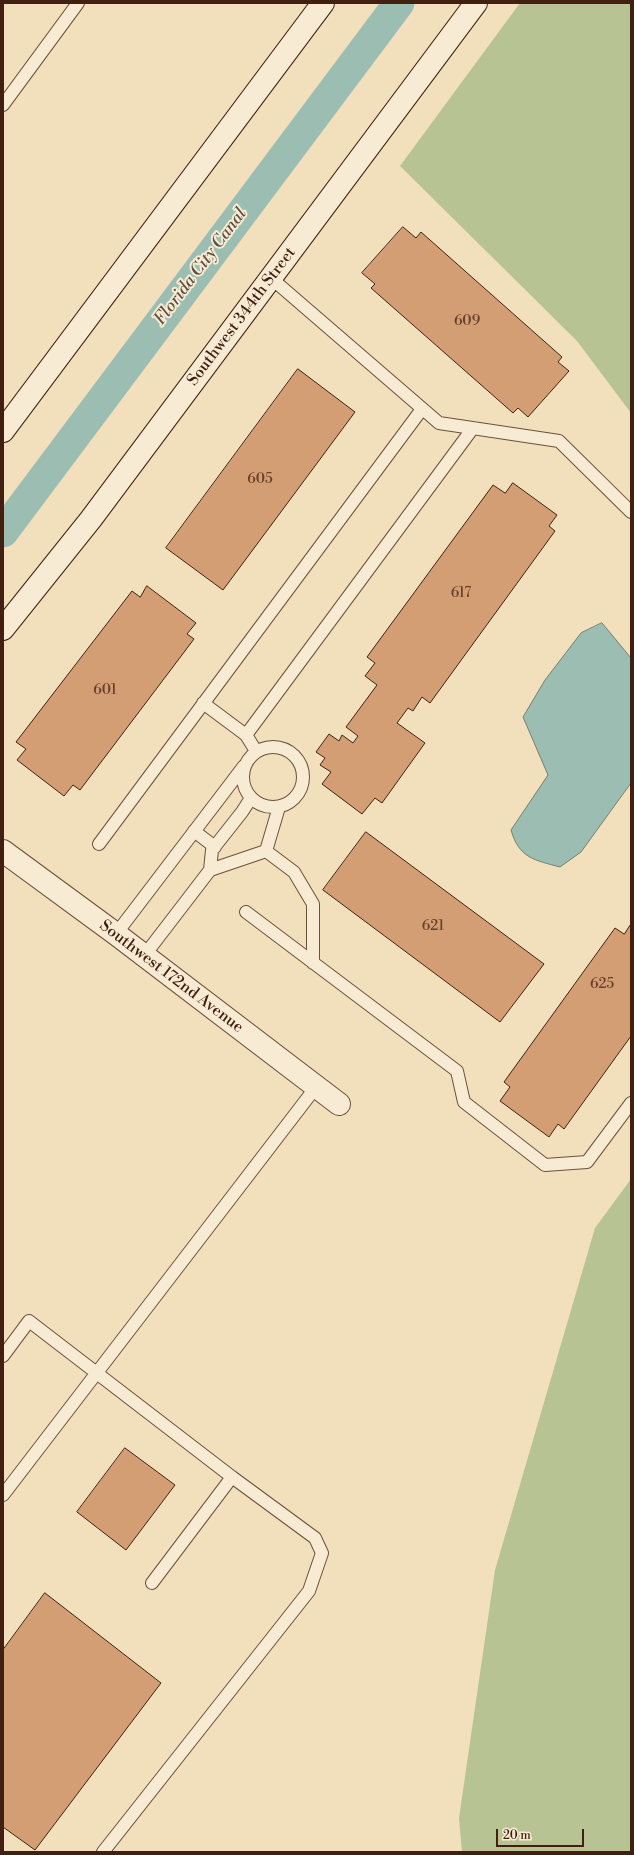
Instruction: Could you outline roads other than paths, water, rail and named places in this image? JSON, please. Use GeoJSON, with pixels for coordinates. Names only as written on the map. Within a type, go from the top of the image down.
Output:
{"type":"FeatureCollection","features":[{"type":"Feature","properties":{"kind":"main road"},"geometry":{"type":"LineString","coordinates":[[3,431],[323,3]]}},
{"type":"Feature","properties":{"kind":"main road","name":"Southwest 344th Street"},"geometry":{"type":"LineString","coordinates":[[3,629],[91,520],[476,3]]}},
{"type":"Feature","properties":{"kind":"main road","name":"Southwest 172nd Avenue"},"geometry":{"type":"LineString","coordinates":[[3,851],[116,934],[339,1104]]}},
{"type":"Feature","properties":{"kind":"lane"},"geometry":{"type":"LineString","coordinates":[[3,105],[78,3]]}},
{"type":"Feature","properties":{"kind":"lane"},"geometry":{"type":"LineString","coordinates":[[271,278],[438,423],[559,441],[631,512]]}},
{"type":"Feature","properties":{"kind":"lane"},"geometry":{"type":"LineString","coordinates":[[99,844],[422,409]]}},
{"type":"Feature","properties":{"kind":"lane"},"geometry":{"type":"LineString","coordinates":[[246,735],[473,428]]}},
{"type":"Feature","properties":{"kind":"lane"},"geometry":{"type":"LineString","coordinates":[[203,703],[246,735],[256,751]]}},
{"type":"Feature","properties":{"kind":"lane"},"geometry":{"type":"LineString","coordinates":[[116,934],[249,758],[256,751],[274,746],[284,748],[292,753],[299,760],[303,770],[304,779],[301,789],[288,803],[279,807],[271,808],[264,806],[251,798],[243,783],[244,766]]}},
{"type":"Feature","properties":{"kind":"lane"},"geometry":{"type":"LineString","coordinates":[[144,956],[210,870],[212,850],[242,812],[251,798]]}},
{"type":"Feature","properties":{"kind":"lane"},"geometry":{"type":"LineString","coordinates":[[266,851],[279,807]]}},
{"type":"Feature","properties":{"kind":"lane"},"geometry":{"type":"LineString","coordinates":[[194,831],[215,847]]}},
{"type":"Feature","properties":{"kind":"lane"},"geometry":{"type":"LineString","coordinates":[[210,870],[266,851]]}},
{"type":"Feature","properties":{"kind":"lane"},"geometry":{"type":"LineString","coordinates":[[266,851],[294,872],[313,904],[313,962]]}},
{"type":"Feature","properties":{"kind":"lane"},"geometry":{"type":"LineString","coordinates":[[246,912],[457,1071],[464,1102],[545,1165],[587,1162],[631,1103]]}},
{"type":"Feature","properties":{"kind":"lane"},"geometry":{"type":"LineString","coordinates":[[3,1495],[316,1087]]}},
{"type":"Feature","properties":{"kind":"lane"},"geometry":{"type":"LineString","coordinates":[[3,1356],[29,1321],[232,1477],[315,1538],[322,1553],[317,1572],[308,1591],[103,1852]]}},
{"type":"Feature","properties":{"kind":"lane"},"geometry":{"type":"LineString","coordinates":[[152,1583],[232,1477]]}},
{"type":"Feature","properties":{"kind":"water"},"geometry":{"type":"Polygon","coordinates":[[[602,623],[631,658],[631,783],[581,852],[560,867],[535,860],[523,852],[518,847],[511,830],[548,775],[523,717],[545,680],[581,633],[602,623]]]}},
{"type":"Feature","properties":{"kind":"waterway","name":"Florida City Canal"},"geometry":{"type":"LineString","coordinates":[[3,532],[399,3]]}}]}
